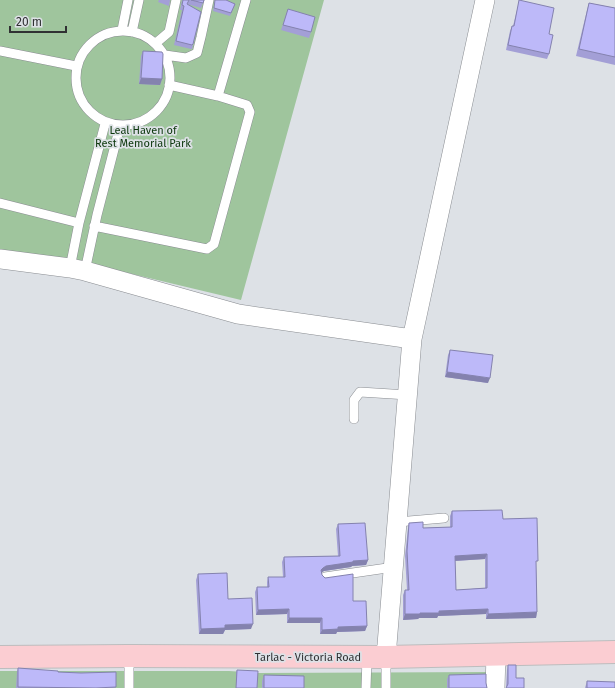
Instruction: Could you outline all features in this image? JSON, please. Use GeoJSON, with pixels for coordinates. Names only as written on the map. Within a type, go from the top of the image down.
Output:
{"type":"FeatureCollection","features":[{"type":"Feature","properties":{"kind":"main road","name":"Tarlac - Victoria Road"},"geometry":{"type":"LineString","coordinates":[[0,657],[376,657],[615,652]]}},
{"type":"Feature","properties":{"kind":"street"},"geometry":{"type":"LineString","coordinates":[[376,657],[394,567],[412,339],[485,0]]}},
{"type":"Feature","properties":{"kind":"street"},"geometry":{"type":"LineString","coordinates":[[0,259],[77,269],[238,314],[412,339]]}},
{"type":"Feature","properties":{"kind":"street"},"geometry":{"type":"LineString","coordinates":[[495,688],[496,655]]}},
{"type":"Feature","properties":{"kind":"lane"},"geometry":{"type":"LineString","coordinates":[[122,30],[128,0]]}},
{"type":"Feature","properties":{"kind":"lane"},"geometry":{"type":"LineString","coordinates":[[132,32],[139,0]]}},
{"type":"Feature","properties":{"kind":"lane"},"geometry":{"type":"LineString","coordinates":[[156,43],[169,32],[176,0]]}},
{"type":"Feature","properties":{"kind":"lane"},"geometry":{"type":"LineString","coordinates":[[165,55],[186,58],[196,52],[201,37],[209,0]]}},
{"type":"Feature","properties":{"kind":"lane"},"geometry":{"type":"LineString","coordinates":[[218,96],[246,0]]}},
{"type":"Feature","properties":{"kind":"lane"},"geometry":{"type":"LineString","coordinates":[[122,30],[132,32],[156,43],[165,55],[170,70],[168,93],[156,112],[140,123],[120,126],[105,124],[94,117],[85,107],[76,88],[76,66],[83,51],[96,38],[111,31],[122,30]]}},
{"type":"Feature","properties":{"kind":"lane"},"geometry":{"type":"LineString","coordinates":[[0,52],[76,66]]}},
{"type":"Feature","properties":{"kind":"lane"},"geometry":{"type":"LineString","coordinates":[[94,226],[207,250],[214,244],[250,112],[247,104],[169,85]]}},
{"type":"Feature","properties":{"kind":"lane"},"geometry":{"type":"LineString","coordinates":[[77,269],[79,223],[105,124]]}},
{"type":"Feature","properties":{"kind":"lane"},"geometry":{"type":"LineString","coordinates":[[77,269],[94,226],[120,126]]}},
{"type":"Feature","properties":{"kind":"lane"},"geometry":{"type":"LineString","coordinates":[[0,204],[79,223]]}},
{"type":"Feature","properties":{"kind":"lane"},"geometry":{"type":"LineString","coordinates":[[82,211],[97,215]]}},
{"type":"Feature","properties":{"kind":"lane"},"geometry":{"type":"LineString","coordinates":[[354,419],[354,400],[360,392],[408,395]]}},
{"type":"Feature","properties":{"kind":"lane"},"geometry":{"type":"LineString","coordinates":[[397,522],[444,518]]}},
{"type":"Feature","properties":{"kind":"lane"},"geometry":{"type":"LineString","coordinates":[[325,577],[394,567]]}},
{"type":"Feature","properties":{"kind":"lane"},"geometry":{"type":"LineString","coordinates":[[129,656],[129,688]]}},
{"type":"Feature","properties":{"kind":"lane"},"geometry":{"type":"LineString","coordinates":[[366,688],[376,657]]}},
{"type":"Feature","properties":{"kind":"lane"},"geometry":{"type":"LineString","coordinates":[[376,657],[386,688]]}},
{"type":"Feature","properties":{"kind":"green space","name":"Leal Haven of Rest Memorial Park"},"geometry":{"type":"Polygon","coordinates":[[[0,0],[324,0],[241,300],[86,263],[0,250],[0,0]]]}},
{"type":"Feature","properties":{"kind":"green space"},"geometry":{"type":"Polygon","coordinates":[[[0,671],[229,671],[259,673],[492,672],[492,688],[0,688],[0,671]]]}},
{"type":"Feature","properties":{"kind":"building"},"geometry":{"type":"Polygon","coordinates":[[[183,0],[189,0],[187,4],[201,12],[192,45],[176,41],[184,6],[182,5],[183,0]]]}},
{"type":"Feature","properties":{"kind":"building"},"geometry":{"type":"Polygon","coordinates":[[[191,0],[204,0],[203,3],[191,0]]]}},
{"type":"Feature","properties":{"kind":"building"},"geometry":{"type":"Polygon","coordinates":[[[215,0],[226,0],[235,4],[231,13],[214,8],[215,0]]]}},
{"type":"Feature","properties":{"kind":"building"},"geometry":{"type":"Polygon","coordinates":[[[519,0],[554,8],[549,34],[553,35],[549,54],[508,45],[512,26],[514,26],[519,0]]]}},
{"type":"Feature","properties":{"kind":"building"},"geometry":{"type":"Polygon","coordinates":[[[589,3],[615,8],[615,57],[579,49],[589,3]]]}},
{"type":"Feature","properties":{"kind":"building"},"geometry":{"type":"Polygon","coordinates":[[[288,9],[315,17],[311,32],[283,25],[288,9]]]}},
{"type":"Feature","properties":{"kind":"building"},"geometry":{"type":"Polygon","coordinates":[[[143,51],[162,52],[162,79],[141,78],[143,51]]]}},
{"type":"Feature","properties":{"kind":"building"},"geometry":{"type":"Polygon","coordinates":[[[450,350],[493,355],[490,378],[447,372],[450,350]]]}},
{"type":"Feature","properties":{"kind":"building"},"geometry":{"type":"Polygon","coordinates":[[[502,510],[503,519],[537,518],[537,612],[488,614],[488,609],[405,614],[405,590],[409,590],[407,551],[409,523],[423,522],[423,528],[452,527],[452,511],[502,510]],[[487,554],[455,556],[456,590],[487,588],[487,554]]]}},
{"type":"Feature","properties":{"kind":"building"},"geometry":{"type":"Polygon","coordinates":[[[365,523],[368,560],[326,566],[321,570],[322,575],[325,578],[353,574],[353,601],[366,601],[367,626],[338,627],[338,629],[322,630],[322,618],[289,618],[289,609],[258,610],[257,587],[269,587],[268,577],[285,577],[284,557],[340,556],[338,524],[365,523]]]}},
{"type":"Feature","properties":{"kind":"building"},"geometry":{"type":"Polygon","coordinates":[[[227,573],[228,599],[252,598],[253,624],[225,625],[225,628],[201,629],[198,574],[227,573]]]}},
{"type":"Feature","properties":{"kind":"building"},"geometry":{"type":"Polygon","coordinates":[[[508,665],[516,665],[516,678],[524,678],[524,688],[506,688],[508,684],[508,665]]]}},
{"type":"Feature","properties":{"kind":"building"},"geometry":{"type":"Polygon","coordinates":[[[18,668],[81,673],[116,672],[116,687],[18,687],[18,668]]]}},
{"type":"Feature","properties":{"kind":"building"},"geometry":{"type":"Polygon","coordinates":[[[237,670],[258,671],[257,688],[236,688],[237,670]]]}},
{"type":"Feature","properties":{"kind":"building"},"geometry":{"type":"Polygon","coordinates":[[[486,674],[487,688],[449,688],[449,675],[486,674]]]}},
{"type":"Feature","properties":{"kind":"building"},"geometry":{"type":"Polygon","coordinates":[[[264,675],[304,676],[304,688],[264,688],[264,675]]]}},
{"type":"Feature","properties":{"kind":"building"},"geometry":{"type":"Polygon","coordinates":[[[587,681],[615,682],[615,688],[587,688],[587,681]]]}}]}
